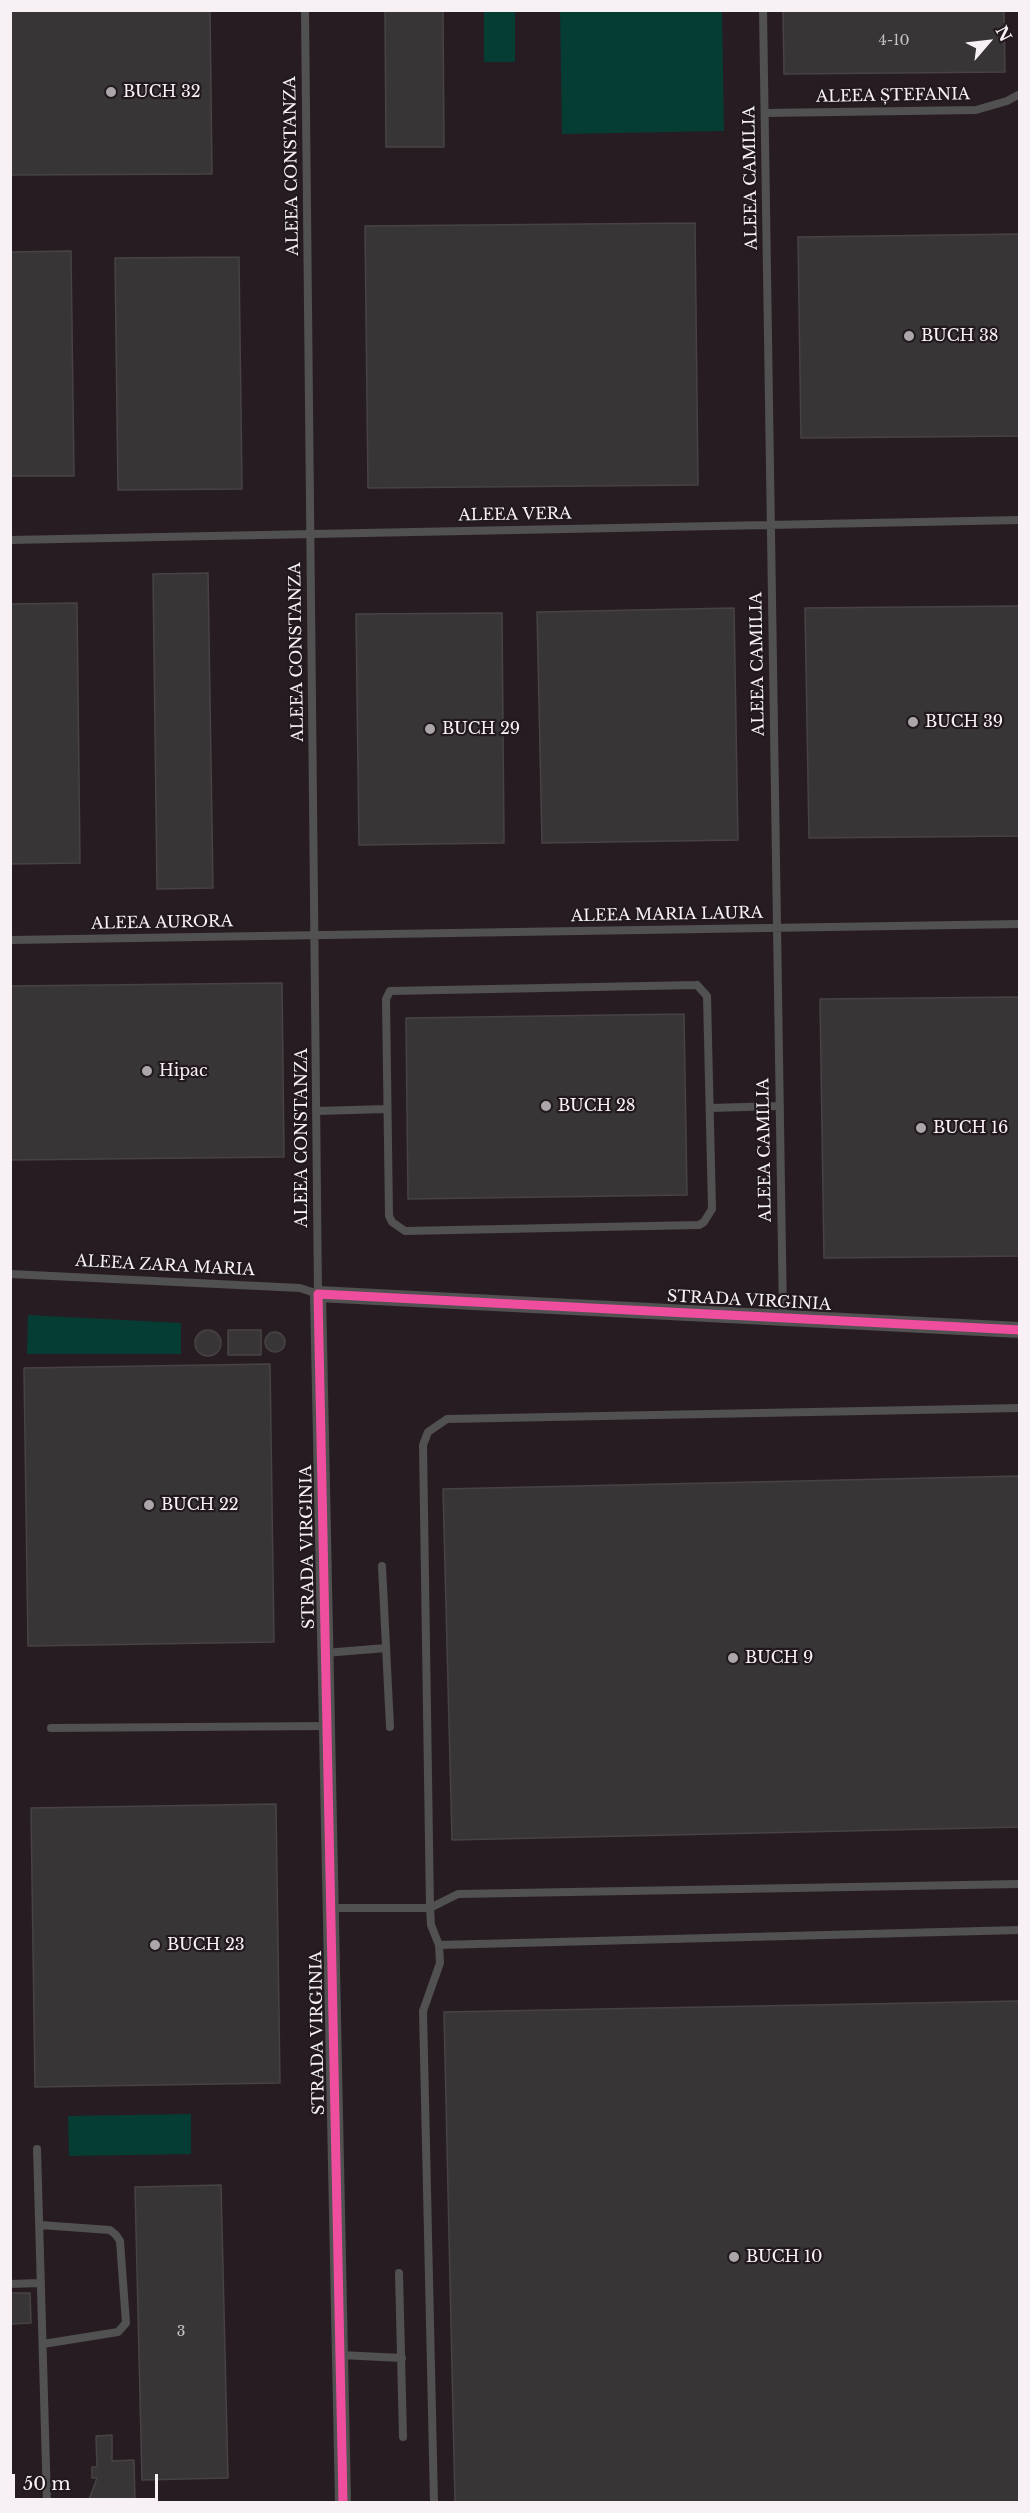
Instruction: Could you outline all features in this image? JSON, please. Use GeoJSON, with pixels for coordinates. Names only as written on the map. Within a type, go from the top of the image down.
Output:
{"type":"FeatureCollection","features":[{"type":"Feature","properties":{"kind":"street","name":"STRADA VIRGINIA"},"geometry":{"type":"LineString","coordinates":[[343,2502],[318,1294],[1020,1330]]}},
{"type":"Feature","properties":{"kind":"lane","name":"ALEEA CONSTANZA"},"geometry":{"type":"LineString","coordinates":[[305,10],[318,1294]]}},
{"type":"Feature","properties":{"kind":"lane","name":"ALEEA CAMILIA"},"geometry":{"type":"LineString","coordinates":[[763,10],[783,1317]]}},
{"type":"Feature","properties":{"kind":"lane","name":"ALEEA ȘTEFANIA"},"geometry":{"type":"LineString","coordinates":[[765,113],[976,110],[1007,101],[1020,94]]}},
{"type":"Feature","properties":{"kind":"lane","name":"ALEEA VERA"},"geometry":{"type":"LineString","coordinates":[[10,540],[1020,520]]}},
{"type":"Feature","properties":{"kind":"lane","name":"ALEEA MARIA LAURA"},"geometry":{"type":"LineString","coordinates":[[315,935],[1020,924]]}},
{"type":"Feature","properties":{"kind":"lane","name":"ALEEA AURORA"},"geometry":{"type":"LineString","coordinates":[[10,940],[315,935]]}},
{"type":"Feature","properties":{"kind":"lane"},"geometry":{"type":"LineString","coordinates":[[698,985],[707,996],[710,1108],[712,1209],[709,1216],[699,1226],[405,1231],[392,1222],[389,1216],[386,999],[390,991],[698,985]]}},
{"type":"Feature","properties":{"kind":"lane"},"geometry":{"type":"LineString","coordinates":[[710,1108],[780,1107]]}},
{"type":"Feature","properties":{"kind":"lane"},"geometry":{"type":"LineString","coordinates":[[317,1111],[387,1109]]}},
{"type":"Feature","properties":{"kind":"lane","name":"ALEEA ZARA MARIA"},"geometry":{"type":"LineString","coordinates":[[10,1274],[300,1288],[318,1294]]}},
{"type":"Feature","properties":{"kind":"lane"},"geometry":{"type":"LineString","coordinates":[[434,2502],[423,2011],[438,1976],[439,1945],[431,1925],[430,1908],[423,1445],[428,1432],[447,1419],[1020,1408]]}},
{"type":"Feature","properties":{"kind":"lane"},"geometry":{"type":"LineString","coordinates":[[382,1566],[390,1727]]}},
{"type":"Feature","properties":{"kind":"lane"},"geometry":{"type":"LineString","coordinates":[[325,1653],[386,1648]]}},
{"type":"Feature","properties":{"kind":"lane"},"geometry":{"type":"LineString","coordinates":[[51,1728],[326,1726]]}},
{"type":"Feature","properties":{"kind":"lane"},"geometry":{"type":"LineString","coordinates":[[330,1908],[430,1908],[458,1894],[1020,1884]]}},
{"type":"Feature","properties":{"kind":"lane"},"geometry":{"type":"LineString","coordinates":[[439,1945],[1020,1930]]}},
{"type":"Feature","properties":{"kind":"lane"},"geometry":{"type":"LineString","coordinates":[[37,2149],[47,2502]]}},
{"type":"Feature","properties":{"kind":"lane"},"geometry":{"type":"LineString","coordinates":[[40,2225],[110,2230],[116,2235],[120,2241],[126,2323],[118,2332],[43,2344]]}},
{"type":"Feature","properties":{"kind":"lane"},"geometry":{"type":"LineString","coordinates":[[399,2273],[403,2437]]}},
{"type":"Feature","properties":{"kind":"lane"},"geometry":{"type":"LineString","coordinates":[[10,2284],[41,2283]]}},
{"type":"Feature","properties":{"kind":"lane"},"geometry":{"type":"LineString","coordinates":[[340,2355],[402,2358]]}},
{"type":"Feature","properties":{"kind":"shaded area"},"geometry":{"type":"Polygon","coordinates":[[[11,11],[1019,11],[1019,2502],[11,2502],[11,11]]]}},
{"type":"Feature","properties":{"kind":"shaded area"},"geometry":{"type":"Polygon","coordinates":[[[484,11],[515,11],[515,62],[484,62],[484,11]]]}},
{"type":"Feature","properties":{"kind":"shaded area"},"geometry":{"type":"Polygon","coordinates":[[[560,11],[722,11],[724,131],[562,134],[560,11]]]}},
{"type":"Feature","properties":{"kind":"shaded area"},"geometry":{"type":"Polygon","coordinates":[[[28,1315],[181,1323],[181,1354],[27,1354],[28,1315]]]}},
{"type":"Feature","properties":{"kind":"shaded area"},"geometry":{"type":"Polygon","coordinates":[[[191,2114],[191,2154],[69,2156],[68,2116],[191,2114]]]}},
{"type":"Feature","properties":{"kind":"building","name":"BUCH 32"},"geometry":{"type":"Polygon","coordinates":[[[10,10],[210,10],[212,174],[10,175],[10,10]]]}},
{"type":"Feature","properties":{"kind":"building"},"geometry":{"type":"Polygon","coordinates":[[[385,10],[443,10],[444,147],[386,147],[385,10]]]}},
{"type":"Feature","properties":{"kind":"building"},"geometry":{"type":"Polygon","coordinates":[[[783,10],[1004,10],[1005,72],[784,74],[783,10]]]}},
{"type":"Feature","properties":{"kind":"building"},"geometry":{"type":"Polygon","coordinates":[[[695,223],[698,485],[368,488],[365,226],[695,223]]]}},
{"type":"Feature","properties":{"kind":"building","name":"BUCH 38"},"geometry":{"type":"Polygon","coordinates":[[[1020,234],[1020,436],[801,438],[798,237],[1020,234]]]}},
{"type":"Feature","properties":{"kind":"building"},"geometry":{"type":"Polygon","coordinates":[[[71,251],[74,476],[10,476],[10,252],[71,251]]]}},
{"type":"Feature","properties":{"kind":"building"},"geometry":{"type":"Polygon","coordinates":[[[239,257],[242,489],[118,490],[115,258],[239,257]]]}},
{"type":"Feature","properties":{"kind":"building"},"geometry":{"type":"Polygon","coordinates":[[[208,573],[213,888],[157,889],[153,574],[208,573]]]}},
{"type":"Feature","properties":{"kind":"building"},"geometry":{"type":"Polygon","coordinates":[[[77,603],[80,863],[10,864],[10,604],[77,603]]]}},
{"type":"Feature","properties":{"kind":"building","name":"BUCH 39"},"geometry":{"type":"Polygon","coordinates":[[[1020,606],[1020,836],[809,838],[805,608],[1020,606]]]}},
{"type":"Feature","properties":{"kind":"building"},"geometry":{"type":"Polygon","coordinates":[[[734,608],[738,840],[542,843],[537,612],[734,608]]]}},
{"type":"Feature","properties":{"kind":"building","name":"BUCH 29"},"geometry":{"type":"Polygon","coordinates":[[[502,613],[504,843],[359,845],[356,614],[502,613]]]}},
{"type":"Feature","properties":{"kind":"building","name":"Hipac"},"geometry":{"type":"Polygon","coordinates":[[[282,983],[284,1157],[10,1160],[10,986],[282,983]]]}},
{"type":"Feature","properties":{"kind":"building","name":"BUCH 16"},"geometry":{"type":"Polygon","coordinates":[[[1020,997],[1020,1256],[824,1258],[820,999],[1020,997]]]}},
{"type":"Feature","properties":{"kind":"building","name":"BUCH 28"},"geometry":{"type":"Polygon","coordinates":[[[684,1014],[687,1195],[408,1199],[406,1018],[684,1014]]]}},
{"type":"Feature","properties":{"kind":"building"},"geometry":{"type":"Polygon","coordinates":[[[208,1330],[217,1334],[221,1343],[217,1352],[208,1356],[199,1352],[195,1343],[199,1334],[208,1330]]]}},
{"type":"Feature","properties":{"kind":"building"},"geometry":{"type":"Polygon","coordinates":[[[228,1330],[261,1330],[261,1355],[228,1355],[228,1330]]]}},
{"type":"Feature","properties":{"kind":"building"},"geometry":{"type":"Polygon","coordinates":[[[271,1332],[279,1332],[285,1338],[285,1346],[279,1352],[271,1352],[265,1346],[265,1338],[271,1332]]]}},
{"type":"Feature","properties":{"kind":"building","name":"BUCH 22"},"geometry":{"type":"Polygon","coordinates":[[[270,1364],[274,1642],[28,1646],[24,1368],[270,1364]]]}},
{"type":"Feature","properties":{"kind":"building","name":"BUCH 9"},"geometry":{"type":"Polygon","coordinates":[[[1020,1476],[1020,1827],[452,1840],[443,1489],[1020,1476]]]}},
{"type":"Feature","properties":{"kind":"building","name":"BUCH 23"},"geometry":{"type":"Polygon","coordinates":[[[276,1804],[280,2083],[35,2087],[31,1808],[276,1804]]]}},
{"type":"Feature","properties":{"kind":"building","name":"BUCH 10"},"geometry":{"type":"Polygon","coordinates":[[[1020,2001],[1020,2502],[455,2502],[444,2012],[1020,2001]]]}},
{"type":"Feature","properties":{"kind":"building"},"geometry":{"type":"Polygon","coordinates":[[[221,2185],[228,2478],[142,2480],[135,2187],[221,2185]]]}},
{"type":"Feature","properties":{"kind":"building"},"geometry":{"type":"Polygon","coordinates":[[[10,2293],[30,2293],[31,2323],[10,2324],[10,2293]]]}},
{"type":"Feature","properties":{"kind":"building"},"geometry":{"type":"Polygon","coordinates":[[[112,2435],[112,2461],[134,2460],[135,2502],[88,2502],[97,2478],[92,2478],[92,2467],[97,2467],[96,2436],[112,2435]]]}},
{"type":"Feature","properties":{"kind":"cycle path"},"geometry":{"type":"LineString","coordinates":[[343,2502],[318,1294],[1020,1330]]}},
{"type":"Feature","properties":{"kind":"place","name":"BUCH 32"},"geometry":{"type":"Point","coordinates":[111,92]}},
{"type":"Feature","properties":{"kind":"place","name":"BUCH 38"},"geometry":{"type":"Point","coordinates":[909,336]}},
{"type":"Feature","properties":{"kind":"place","name":"BUCH 39"},"geometry":{"type":"Point","coordinates":[913,722]}},
{"type":"Feature","properties":{"kind":"place","name":"BUCH 29"},"geometry":{"type":"Point","coordinates":[430,729]}},
{"type":"Feature","properties":{"kind":"place","name":"Hipac"},"geometry":{"type":"Point","coordinates":[147,1071]}},
{"type":"Feature","properties":{"kind":"place","name":"BUCH 28"},"geometry":{"type":"Point","coordinates":[546,1106]}},
{"type":"Feature","properties":{"kind":"place","name":"BUCH 16"},"geometry":{"type":"Point","coordinates":[921,1128]}},
{"type":"Feature","properties":{"kind":"place","name":"BUCH 22"},"geometry":{"type":"Point","coordinates":[149,1505]}},
{"type":"Feature","properties":{"kind":"place","name":"BUCH 9"},"geometry":{"type":"Point","coordinates":[733,1658]}},
{"type":"Feature","properties":{"kind":"place","name":"BUCH 23"},"geometry":{"type":"Point","coordinates":[155,1945]}},
{"type":"Feature","properties":{"kind":"place","name":"BUCH 10"},"geometry":{"type":"Point","coordinates":[734,2257]}}]}
